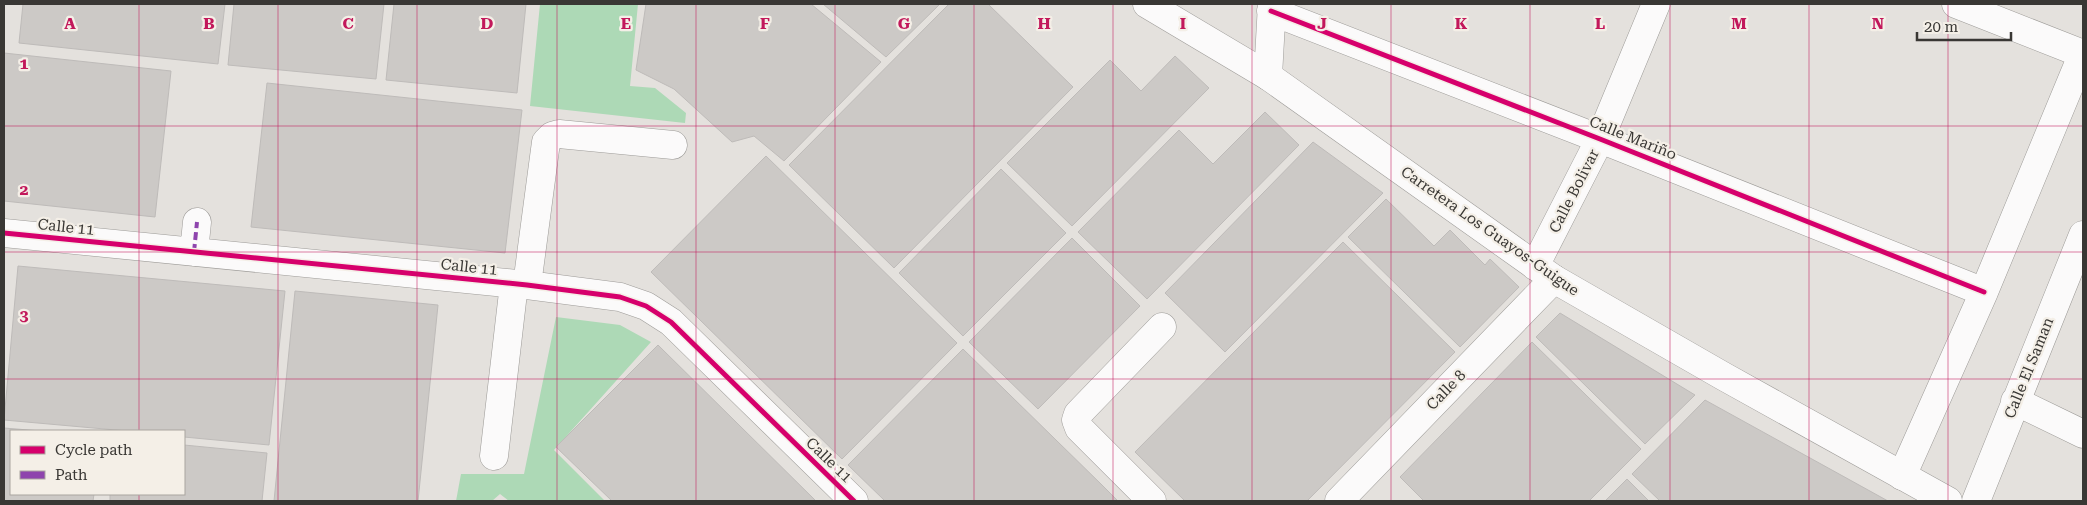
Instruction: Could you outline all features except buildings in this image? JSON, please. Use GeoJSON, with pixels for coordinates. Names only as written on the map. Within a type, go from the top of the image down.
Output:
{"type":"FeatureCollection","features":[{"type":"Feature","properties":{"kind":"street","name":"Carretera Los Guayos-Guigue"},"geometry":{"type":"LineString","coordinates":[[1147,4],[1268,76],[1544,272],[1948,501]]}},
{"type":"Feature","properties":{"kind":"street","name":"Calle Bolivar"},"geometry":{"type":"LineString","coordinates":[[1544,272],[1656,4]]}},
{"type":"Feature","properties":{"kind":"street"},"geometry":{"type":"LineString","coordinates":[[1902,476],[1984,292],[2083,53],[1956,4]]}},
{"type":"Feature","properties":{"kind":"street"},"geometry":{"type":"LineString","coordinates":[[1268,76],[1272,7]]}},
{"type":"Feature","properties":{"kind":"street","name":"Calle Mariño"},"geometry":{"type":"LineString","coordinates":[[1272,7],[1984,292]]}},
{"type":"Feature","properties":{"kind":"street"},"geometry":{"type":"LineString","coordinates":[[494,456],[546,142],[552,136],[559,134],[672,145]]}},
{"type":"Feature","properties":{"kind":"street"},"geometry":{"type":"LineString","coordinates":[[194,252],[197,222]]}},
{"type":"Feature","properties":{"kind":"street","name":"Calle 11"},"geometry":{"type":"LineString","coordinates":[[4,233],[521,285],[620,297],[646,306],[671,322],[854,501]]}},
{"type":"Feature","properties":{"kind":"street","name":"Calle El Saman"},"geometry":{"type":"LineString","coordinates":[[1976,501],[2083,235]]}},
{"type":"Feature","properties":{"kind":"street","name":"Calle 8"},"geometry":{"type":"LineString","coordinates":[[1343,500],[1544,272]]}},
{"type":"Feature","properties":{"kind":"street"},"geometry":{"type":"LineString","coordinates":[[1152,501],[1079,428],[1076,420],[1078,414],[1162,327]]}},
{"type":"Feature","properties":{"kind":"street"},"geometry":{"type":"LineString","coordinates":[[2016,401],[2083,434]]}},
{"type":"Feature","properties":{"kind":"green space"},"geometry":{"type":"Polygon","coordinates":[[[540,4],[638,4],[630,86],[655,88],[686,113],[685,123],[530,106],[540,4]]]}},
{"type":"Feature","properties":{"kind":"green space"},"geometry":{"type":"Polygon","coordinates":[[[556,317],[620,325],[651,342],[554,450],[605,501],[509,501],[500,494],[492,501],[456,501],[461,474],[524,474],[556,317]]]}},
{"type":"Feature","properties":{"kind":"marked path"},"geometry":{"type":"LineString","coordinates":[[194,252],[197,222]]}},
{"type":"Feature","properties":{"kind":"cycle path"},"geometry":{"type":"LineString","coordinates":[[1271,11],[1600,139],[1984,292]]}},
{"type":"Feature","properties":{"kind":"cycle path"},"geometry":{"type":"LineString","coordinates":[[4,233],[527,285],[620,297],[646,306],[671,322],[854,501]]}}]}
